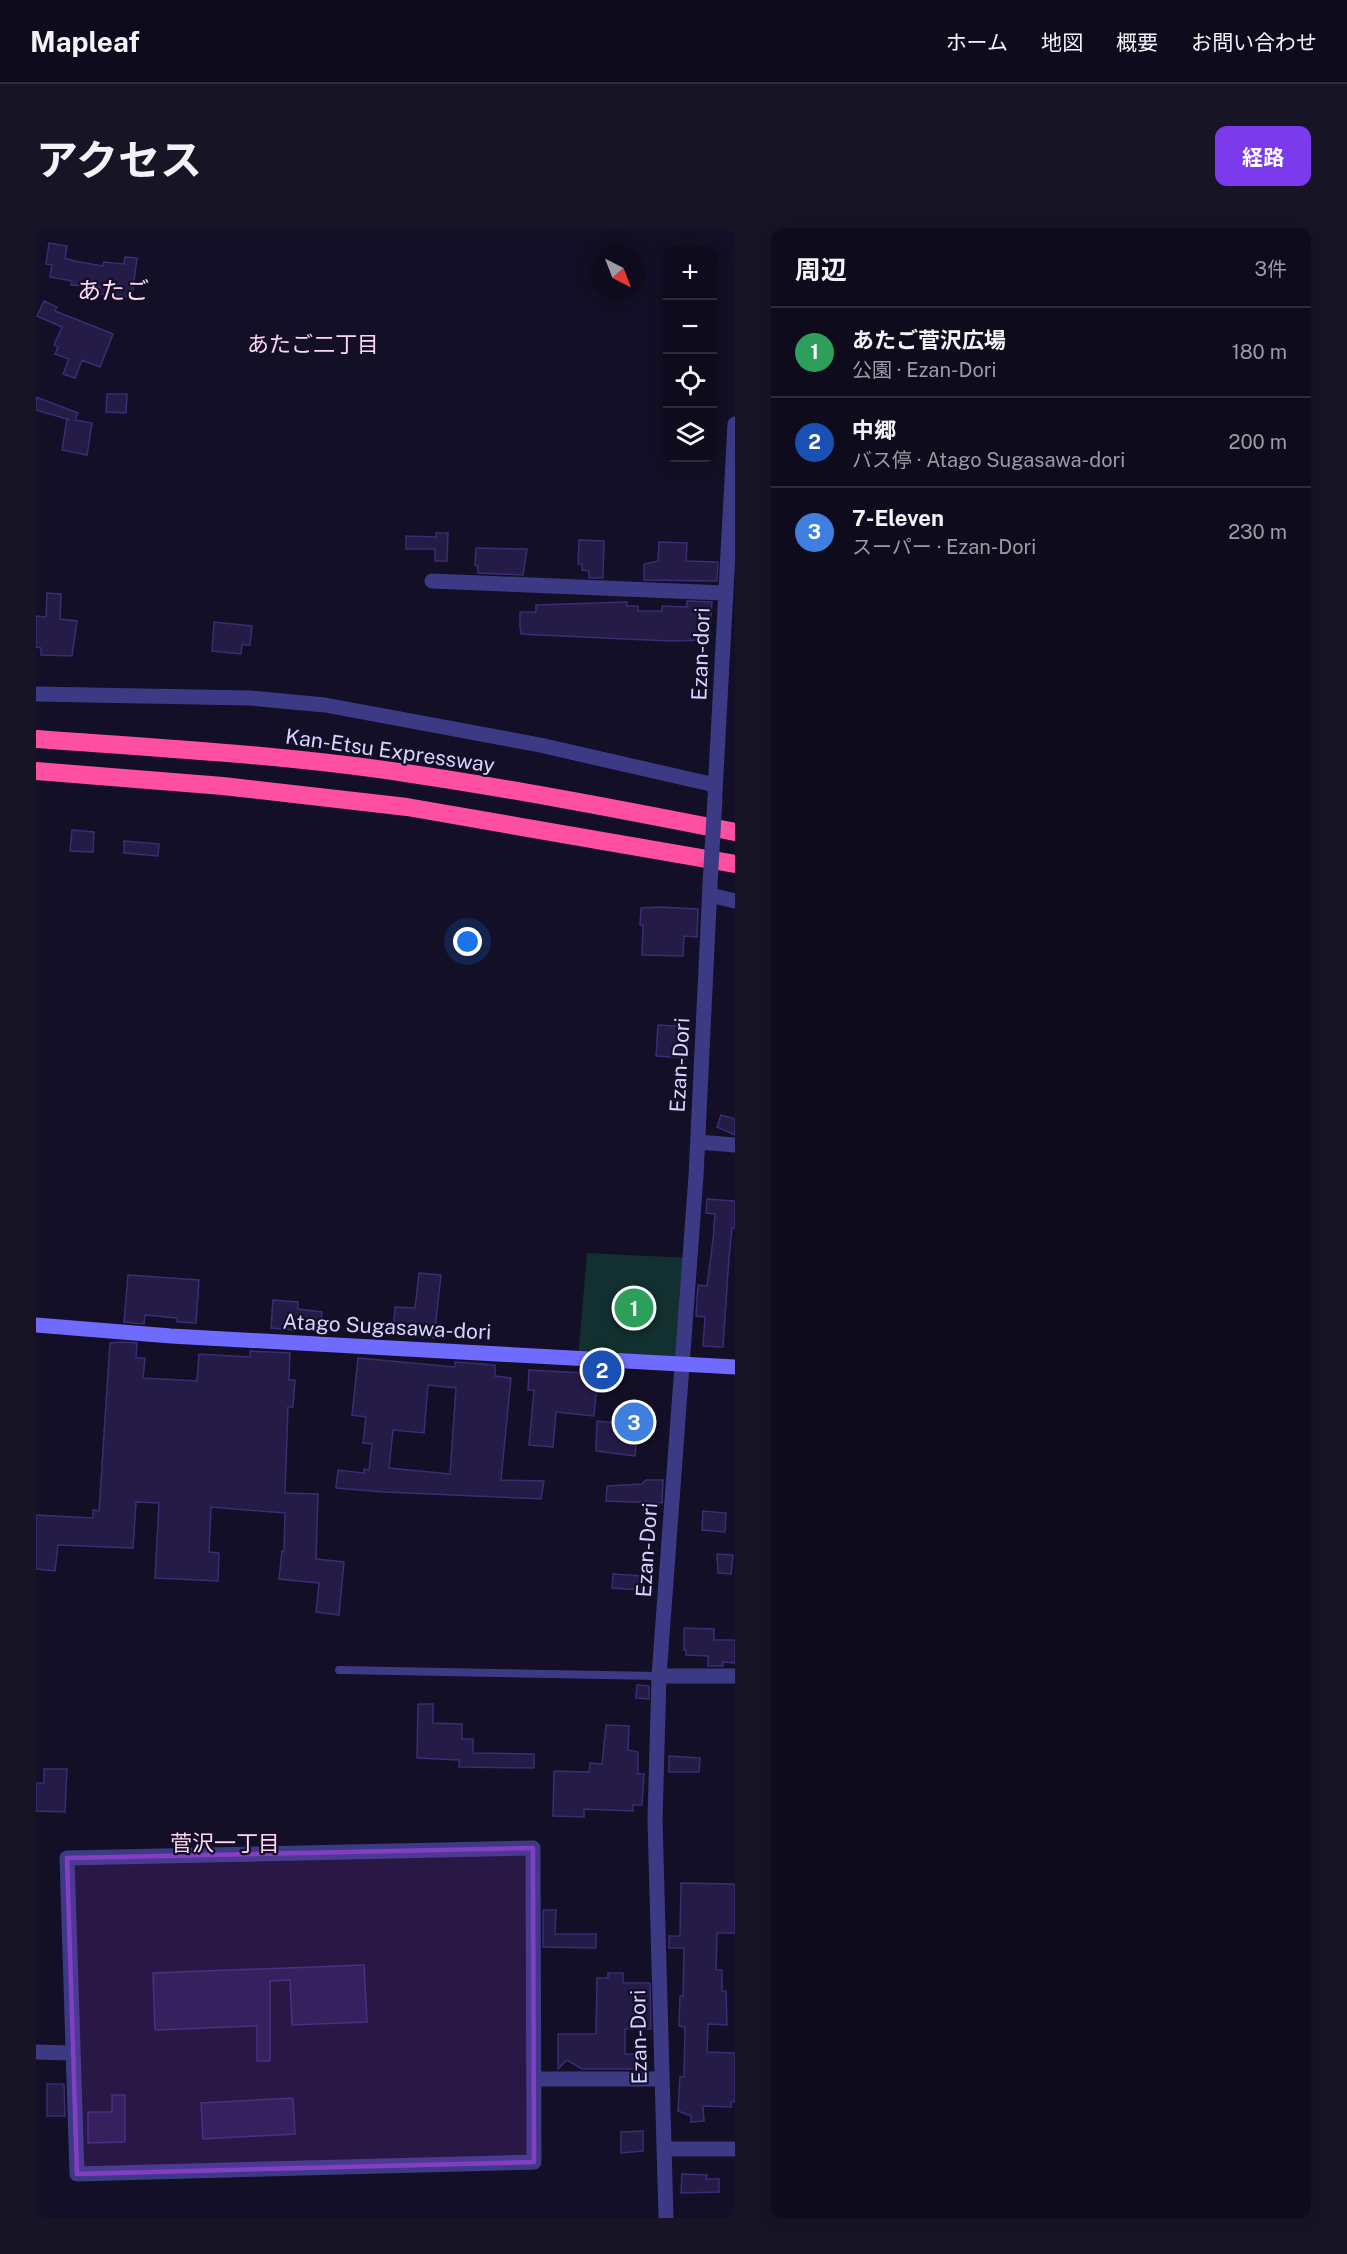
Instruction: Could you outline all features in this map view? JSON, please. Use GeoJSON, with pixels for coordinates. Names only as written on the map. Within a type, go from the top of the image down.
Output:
{"type":"FeatureCollection","features":[{"type":"Feature","properties":{"kind":"highway","name":"Kan-Etsu Expressway"},"geometry":{"type":"LineString","coordinates":[[36,740],[224,753],[410,773],[606,806],[735,832]]}},
{"type":"Feature","properties":{"kind":"highway"},"geometry":{"type":"LineString","coordinates":[[36,771],[223,786],[407,807],[735,864]]}},
{"type":"Feature","properties":{"kind":"street","name":"Ezan-dori"},"geometry":{"type":"LineString","coordinates":[[710,890],[724,593],[735,424]]}},
{"type":"Feature","properties":{"kind":"street"},"geometry":{"type":"LineString","coordinates":[[432,581],[724,593]]}},
{"type":"Feature","properties":{"kind":"street"},"geometry":{"type":"LineString","coordinates":[[36,694],[250,698],[325,705],[540,745],[715,791]]}},
{"type":"Feature","properties":{"kind":"street"},"geometry":{"type":"LineString","coordinates":[[710,890],[735,901]]}},
{"type":"Feature","properties":{"kind":"street","name":"Ezan-Dori"},"geometry":{"type":"LineString","coordinates":[[666,2218],[660,2079],[655,1820],[659,1676],[698,1142],[710,890]]}},
{"type":"Feature","properties":{"kind":"street"},"geometry":{"type":"LineString","coordinates":[[698,1142],[735,1145]]}},
{"type":"Feature","properties":{"kind":"street","name":"Atago Sugasawa-dori"},"geometry":{"type":"LineString","coordinates":[[36,1325],[735,1367]]}},
{"type":"Feature","properties":{"kind":"street"},"geometry":{"type":"LineString","coordinates":[[659,1676],[735,1676]]}},
{"type":"Feature","properties":{"kind":"street"},"geometry":{"type":"LineString","coordinates":[[533,1848],[534,2162],[77,2174],[71,2053],[67,1858],[533,1848]]}},
{"type":"Feature","properties":{"kind":"street"},"geometry":{"type":"LineString","coordinates":[[36,2052],[71,2053]]}},
{"type":"Feature","properties":{"kind":"street"},"geometry":{"type":"LineString","coordinates":[[534,2079],[660,2079]]}},
{"type":"Feature","properties":{"kind":"street"},"geometry":{"type":"LineString","coordinates":[[664,2149],[735,2149]]}},
{"type":"Feature","properties":{"kind":"lane"},"geometry":{"type":"LineString","coordinates":[[339,1670],[659,1676]]}},
{"type":"Feature","properties":{"kind":"highlighted area"},"geometry":{"type":"Polygon","coordinates":[[[533,1848],[534,2162],[77,2174],[67,1858],[533,1848]]]}},
{"type":"Feature","properties":{"kind":"green space"},"geometry":{"type":"Polygon","coordinates":[[[587,1253],[689,1258],[682,1365],[578,1358],[587,1253]]]}},
{"type":"Feature","properties":{"kind":"building"},"geometry":{"type":"Polygon","coordinates":[[[49,243],[67,246],[65,258],[103,266],[104,262],[124,264],[125,257],[137,258],[132,297],[100,294],[100,287],[71,285],[72,281],[50,277],[52,265],[46,264],[49,243]]]}},
{"type":"Feature","properties":{"kind":"building"},"geometry":{"type":"Polygon","coordinates":[[[44,301],[57,307],[55,311],[113,334],[100,367],[82,360],[75,378],[63,374],[69,359],[55,354],[58,347],[54,345],[62,327],[37,316],[44,301]]]}},
{"type":"Feature","properties":{"kind":"building"},"geometry":{"type":"Polygon","coordinates":[[[107,394],[127,394],[126,413],[106,412],[107,394]]]}},
{"type":"Feature","properties":{"kind":"building"},"geometry":{"type":"Polygon","coordinates":[[[36,397],[78,413],[75,420],[92,423],[87,455],[62,450],[67,419],[36,410],[36,397]]]}},
{"type":"Feature","properties":{"kind":"building"},"geometry":{"type":"Polygon","coordinates":[[[436,533],[448,533],[447,561],[435,561],[435,549],[406,549],[406,536],[436,537],[436,533]]]}},
{"type":"Feature","properties":{"kind":"building"},"geometry":{"type":"Polygon","coordinates":[[[579,540],[604,541],[603,578],[589,578],[589,571],[582,570],[582,564],[578,564],[579,540]]]}},
{"type":"Feature","properties":{"kind":"building"},"geometry":{"type":"Polygon","coordinates":[[[659,542],[687,543],[686,561],[718,562],[717,581],[644,580],[644,564],[658,561],[659,542]]]}},
{"type":"Feature","properties":{"kind":"building"},"geometry":{"type":"Polygon","coordinates":[[[476,548],[527,549],[523,575],[478,573],[478,567],[475,565],[476,548]]]}},
{"type":"Feature","properties":{"kind":"building"},"geometry":{"type":"Polygon","coordinates":[[[47,593],[61,594],[60,619],[77,621],[72,656],[41,655],[41,648],[36,647],[36,616],[46,617],[47,593]]]}},
{"type":"Feature","properties":{"kind":"building"},"geometry":{"type":"Polygon","coordinates":[[[687,601],[712,602],[709,640],[670,641],[521,634],[520,612],[536,612],[536,605],[627,602],[627,606],[638,606],[638,611],[662,611],[662,606],[687,607],[687,601]]]}},
{"type":"Feature","properties":{"kind":"building"},"geometry":{"type":"Polygon","coordinates":[[[214,622],[252,626],[250,645],[242,645],[241,654],[212,651],[214,622]]]}},
{"type":"Feature","properties":{"kind":"building"},"geometry":{"type":"Polygon","coordinates":[[[72,830],[94,832],[93,852],[70,851],[72,830]]]}},
{"type":"Feature","properties":{"kind":"building"},"geometry":{"type":"Polygon","coordinates":[[[124,841],[159,844],[158,856],[124,853],[124,841]]]}},
{"type":"Feature","properties":{"kind":"building"},"geometry":{"type":"Polygon","coordinates":[[[641,908],[698,909],[697,937],[684,936],[683,956],[642,955],[641,908]]]}},
{"type":"Feature","properties":{"kind":"building"},"geometry":{"type":"Polygon","coordinates":[[[658,1025],[689,1027],[686,1058],[656,1056],[658,1025]]]}},
{"type":"Feature","properties":{"kind":"building"},"geometry":{"type":"Polygon","coordinates":[[[721,1115],[735,1119],[735,1135],[717,1127],[721,1115]]]}},
{"type":"Feature","properties":{"kind":"building"},"geometry":{"type":"Polygon","coordinates":[[[707,1199],[735,1201],[735,1228],[732,1228],[723,1347],[703,1346],[705,1317],[696,1316],[698,1285],[707,1286],[713,1240],[715,1214],[706,1213],[707,1199]]]}},
{"type":"Feature","properties":{"kind":"building"},"geometry":{"type":"Polygon","coordinates":[[[419,1273],[441,1275],[434,1338],[393,1333],[395,1307],[415,1308],[419,1273]]]}},
{"type":"Feature","properties":{"kind":"building"},"geometry":{"type":"Polygon","coordinates":[[[128,1275],[199,1280],[196,1323],[177,1322],[177,1318],[145,1315],[144,1324],[124,1322],[128,1275]]]}},
{"type":"Feature","properties":{"kind":"building"},"geometry":{"type":"Polygon","coordinates":[[[273,1300],[298,1302],[298,1309],[322,1312],[321,1322],[294,1320],[293,1330],[271,1328],[273,1300]]]}},
{"type":"Feature","properties":{"kind":"building"},"geometry":{"type":"Polygon","coordinates":[[[110,1343],[137,1343],[136,1358],[145,1358],[143,1378],[197,1381],[199,1354],[250,1357],[250,1351],[290,1353],[289,1380],[295,1380],[293,1407],[288,1407],[285,1493],[318,1494],[316,1559],[344,1562],[339,1615],[316,1612],[319,1583],[279,1579],[282,1551],[284,1551],[285,1513],[211,1507],[209,1552],[219,1553],[218,1581],[155,1578],[159,1503],[136,1502],[133,1548],[58,1545],[55,1571],[36,1569],[36,1515],[93,1518],[93,1510],[99,1511],[110,1343]]]}},
{"type":"Feature","properties":{"kind":"building"},"geometry":{"type":"Polygon","coordinates":[[[358,1358],[455,1367],[455,1362],[495,1365],[495,1376],[511,1378],[501,1480],[544,1481],[541,1499],[336,1488],[338,1470],[364,1473],[364,1469],[369,1470],[372,1444],[363,1443],[366,1417],[352,1415],[358,1358]],[[428,1385],[424,1433],[393,1430],[389,1468],[450,1474],[456,1388],[428,1385]]]}},
{"type":"Feature","properties":{"kind":"building"},"geometry":{"type":"Polygon","coordinates":[[[529,1370],[584,1373],[585,1370],[598,1371],[594,1416],[556,1412],[553,1447],[529,1445],[534,1390],[528,1390],[529,1370]]]}},
{"type":"Feature","properties":{"kind":"building"},"geometry":{"type":"Polygon","coordinates":[[[597,1421],[638,1425],[635,1456],[596,1451],[597,1421]]]}},
{"type":"Feature","properties":{"kind":"building"},"geometry":{"type":"Polygon","coordinates":[[[646,1480],[663,1480],[662,1503],[606,1501],[607,1486],[642,1484],[646,1480]]]}},
{"type":"Feature","properties":{"kind":"building"},"geometry":{"type":"Polygon","coordinates":[[[703,1511],[726,1513],[725,1532],[702,1530],[703,1511]]]}},
{"type":"Feature","properties":{"kind":"building"},"geometry":{"type":"Polygon","coordinates":[[[717,1554],[733,1555],[731,1574],[718,1573],[717,1554]]]}},
{"type":"Feature","properties":{"kind":"building"},"geometry":{"type":"Polygon","coordinates":[[[613,1574],[643,1576],[642,1590],[612,1588],[613,1574]]]}},
{"type":"Feature","properties":{"kind":"building"},"geometry":{"type":"Polygon","coordinates":[[[684,1628],[714,1629],[714,1640],[735,1640],[735,1663],[723,1662],[723,1666],[708,1666],[708,1656],[686,1655],[684,1628]]]}},
{"type":"Feature","properties":{"kind":"building"},"geometry":{"type":"Polygon","coordinates":[[[637,1685],[649,1686],[649,1699],[636,1698],[637,1685]]]}},
{"type":"Feature","properties":{"kind":"building"},"geometry":{"type":"Polygon","coordinates":[[[418,1704],[433,1704],[433,1723],[462,1724],[462,1739],[473,1739],[473,1753],[534,1754],[534,1768],[459,1767],[459,1760],[417,1758],[418,1704]]]}},
{"type":"Feature","properties":{"kind":"building"},"geometry":{"type":"Polygon","coordinates":[[[606,1725],[629,1726],[628,1750],[638,1752],[638,1774],[644,1774],[642,1805],[633,1805],[633,1811],[584,1809],[584,1817],[553,1816],[554,1771],[589,1772],[590,1763],[602,1764],[606,1725]]]}},
{"type":"Feature","properties":{"kind":"building"},"geometry":{"type":"Polygon","coordinates":[[[669,1756],[700,1758],[699,1772],[669,1772],[669,1756]]]}},
{"type":"Feature","properties":{"kind":"building"},"geometry":{"type":"Polygon","coordinates":[[[44,1769],[67,1769],[65,1812],[36,1811],[36,1783],[44,1783],[44,1769]]]}},
{"type":"Feature","properties":{"kind":"building"},"geometry":{"type":"Polygon","coordinates":[[[681,1883],[735,1884],[735,1933],[717,1933],[716,1970],[722,1970],[722,1991],[726,1991],[727,2025],[708,2024],[707,2052],[735,2053],[735,2102],[731,2102],[731,2107],[703,2106],[704,2121],[691,2122],[691,2116],[678,2111],[680,2077],[684,2077],[685,2027],[679,2026],[680,1996],[683,1996],[684,1948],[669,1948],[669,1936],[680,1936],[681,1883]]]}},
{"type":"Feature","properties":{"kind":"building"},"geometry":{"type":"Polygon","coordinates":[[[543,1910],[556,1910],[555,1934],[596,1934],[596,1948],[543,1947],[543,1910]]]}},
{"type":"Feature","properties":{"kind":"building"},"geometry":{"type":"Polygon","coordinates":[[[364,1965],[367,2022],[292,2025],[290,1980],[270,1981],[270,2061],[257,2061],[257,2026],[155,2030],[153,1973],[364,1965]]]}},
{"type":"Feature","properties":{"kind":"building"},"geometry":{"type":"Polygon","coordinates":[[[608,1973],[623,1973],[623,1983],[650,1983],[651,2029],[625,2029],[625,2054],[635,2054],[634,2069],[582,2069],[567,2060],[558,2069],[558,2034],[596,2034],[597,1978],[608,1978],[608,1973]]]}},
{"type":"Feature","properties":{"kind":"building"},"geometry":{"type":"Polygon","coordinates":[[[47,2084],[64,2084],[65,2116],[47,2116],[47,2084]]]}},
{"type":"Feature","properties":{"kind":"building"},"geometry":{"type":"Polygon","coordinates":[[[112,2095],[125,2095],[125,2142],[88,2143],[88,2112],[112,2112],[112,2095]]]}},
{"type":"Feature","properties":{"kind":"building"},"geometry":{"type":"Polygon","coordinates":[[[293,2098],[295,2134],[203,2139],[201,2103],[293,2098]]]}},
{"type":"Feature","properties":{"kind":"building"},"geometry":{"type":"Polygon","coordinates":[[[643,2131],[643,2151],[621,2153],[621,2132],[643,2131]]]}},
{"type":"Feature","properties":{"kind":"building"},"geometry":{"type":"Polygon","coordinates":[[[682,2174],[707,2175],[706,2179],[719,2179],[719,2192],[681,2193],[682,2174]]]}},
{"type":"Feature","properties":{"kind":"place","name":"あたご菅沢広場"},"geometry":{"type":"Point","coordinates":[634,1308]}},
{"type":"Feature","properties":{"kind":"place","name":"中郷"},"geometry":{"type":"Point","coordinates":[602,1370]}},
{"type":"Feature","properties":{"kind":"place","name":"7-Eleven"},"geometry":{"type":"Point","coordinates":[634,1422]}},
{"type":"Feature","properties":{"kind":"district","name":"あたご"},"geometry":{"type":"Point","coordinates":[113,291]}},
{"type":"Feature","properties":{"kind":"district","name":"あたご二丁目"},"geometry":{"type":"Point","coordinates":[313,344]}},
{"type":"Feature","properties":{"kind":"district","name":"菅沢一丁目"},"geometry":{"type":"Point","coordinates":[225,1843]}}]}
